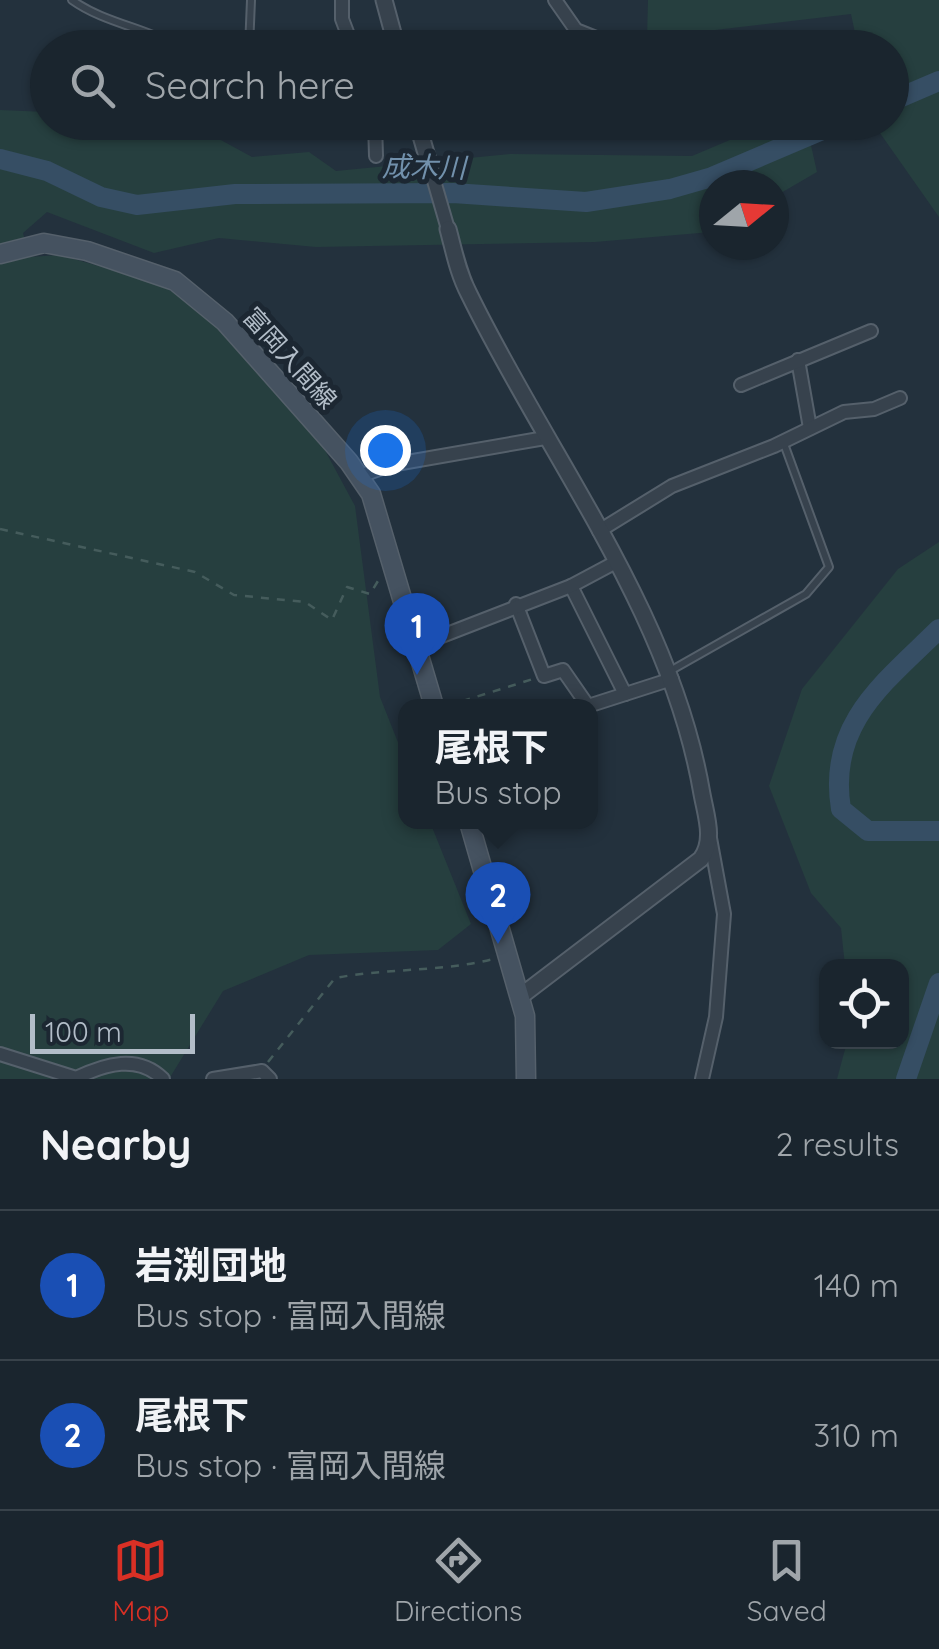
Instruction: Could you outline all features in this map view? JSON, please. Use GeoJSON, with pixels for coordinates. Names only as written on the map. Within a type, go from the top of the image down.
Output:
{"type":"FeatureCollection","features":[{"type":"Feature","properties":{"kind":"main road","name":"富岡入間線"},"geometry":{"type":"LineString","coordinates":[[0,254],[29,245],[88,251],[175,280],[225,322],[360,476],[378,511],[432,699]]}},
{"type":"Feature","properties":{"kind":"main road"},"geometry":{"type":"LineString","coordinates":[[471,829],[521,996],[527,1033],[526,1079]]}},
{"type":"Feature","properties":{"kind":"street"},"geometry":{"type":"LineString","coordinates":[[342,0],[346,30]]}},
{"type":"Feature","properties":{"kind":"street"},"geometry":{"type":"LineString","coordinates":[[384,0],[392,30]]}},
{"type":"Feature","properties":{"kind":"street"},"geometry":{"type":"LineString","coordinates":[[555,0],[576,30]]}},
{"type":"Feature","properties":{"kind":"street"},"geometry":{"type":"LineString","coordinates":[[376,140],[376,156]]}},
{"type":"Feature","properties":{"kind":"street"},"geometry":{"type":"LineString","coordinates":[[423,140],[467,292],[616,562],[671,675],[692,735],[724,914],[716,1017],[702,1079]]}},
{"type":"Feature","properties":{"kind":"street"},"geometry":{"type":"LineString","coordinates":[[741,386],[871,330]]}},
{"type":"Feature","properties":{"kind":"street"},"geometry":{"type":"LineString","coordinates":[[798,360],[810,428]]}},
{"type":"Feature","properties":{"kind":"street"},"geometry":{"type":"LineString","coordinates":[[599,531],[672,486],[783,442],[844,412],[874,409],[900,398]]}},
{"type":"Feature","properties":{"kind":"street"},"geometry":{"type":"LineString","coordinates":[[360,476],[390,465],[545,438]]}},
{"type":"Feature","properties":{"kind":"street"},"geometry":{"type":"LineString","coordinates":[[416,646],[516,604],[571,586],[616,562]]}},
{"type":"Feature","properties":{"kind":"street"},"geometry":{"type":"LineString","coordinates":[[571,586],[625,694]]}},
{"type":"Feature","properties":{"kind":"street"},"geometry":{"type":"LineString","coordinates":[[516,604],[544,676],[562,670],[583,699]]}},
{"type":"Feature","properties":{"kind":"street"},"geometry":{"type":"LineString","coordinates":[[598,703],[671,675]]}},
{"type":"Feature","properties":{"kind":"street"},"geometry":{"type":"LineString","coordinates":[[521,996],[701,859],[709,835]]}},
{"type":"Feature","properties":{"kind":"street"},"geometry":{"type":"LineString","coordinates":[[0,1054],[76,1078],[101,1066],[139,1064],[163,1079]]}},
{"type":"Feature","properties":{"kind":"street"},"geometry":{"type":"LineString","coordinates":[[214,1079],[266,1075]]}},
{"type":"Feature","properties":{"kind":"lane"},"geometry":{"type":"LineString","coordinates":[[72,0],[92,12],[148,30]]}},
{"type":"Feature","properties":{"kind":"lane"},"geometry":{"type":"LineString","coordinates":[[250,30],[251,0]]}},
{"type":"Feature","properties":{"kind":"lane"},"geometry":{"type":"LineString","coordinates":[[671,675],[806,594],[830,567],[783,442]]}},
{"type":"Feature","properties":{"kind":"path"},"geometry":{"type":"LineString","coordinates":[[0,528],[195,572],[234,594],[305,602],[332,620],[347,586],[370,594],[394,566]]}},
{"type":"Feature","properties":{"kind":"path"},"geometry":{"type":"LineString","coordinates":[[470,699],[544,676]]}},
{"type":"Feature","properties":{"kind":"path"},"geometry":{"type":"LineString","coordinates":[[266,1075],[335,978],[383,969],[467,966],[509,955]]}},
{"type":"Feature","properties":{"kind":"green space"},"geometry":{"type":"Polygon","coordinates":[[[648,0],[939,0],[939,217],[885,140],[909,140],[909,30],[854,30],[851,14],[715,30],[647,30],[648,0]]]}},
{"type":"Feature","properties":{"kind":"green space"},"geometry":{"type":"Polygon","coordinates":[[[0,110],[30,111],[30,140],[221,140],[252,157],[309,152],[336,171],[510,154],[692,156],[730,140],[810,140],[817,172],[789,188],[789,170],[699,170],[699,233],[595,242],[316,247],[219,238],[154,253],[47,212],[23,233],[29,257],[60,255],[154,282],[194,303],[320,441],[355,506],[380,697],[398,742],[398,829],[433,829],[471,924],[438,950],[309,955],[223,991],[169,1079],[0,1079],[0,110]]]}},
{"type":"Feature","properties":{"kind":"green space"},"geometry":{"type":"Polygon","coordinates":[[[939,542],[939,1079],[837,1079],[845,1049],[909,1049],[909,959],[844,959],[841,928],[811,893],[769,786],[802,689],[898,569],[939,542]]]}},
{"type":"Feature","properties":{"kind":"waterway","name":"成木川"},"geometry":{"type":"LineString","coordinates":[[909,94],[939,81]]}},
{"type":"Feature","properties":{"kind":"waterway","name":"成木川"},"geometry":{"type":"LineString","coordinates":[[0,159],[47,171],[101,197],[137,205],[235,194],[453,193],[586,202],[670,189],[712,177],[799,140]]}},
{"type":"Feature","properties":{"kind":"waterway","name":"成木川"},"geometry":{"type":"LineString","coordinates":[[939,629],[864,707],[851,729],[839,779],[841,809],[868,831],[939,831]]}},
{"type":"Feature","properties":{"kind":"waterway","name":"成木川"},"geometry":{"type":"LineString","coordinates":[[906,1079],[939,983]]}},
{"type":"Feature","properties":{"kind":"place","name":"岩渕団地"},"geometry":{"type":"Point","coordinates":[417,675]}},
{"type":"Feature","properties":{"kind":"place","name":"尾根下"},"geometry":{"type":"Point","coordinates":[498,944]}}]}
